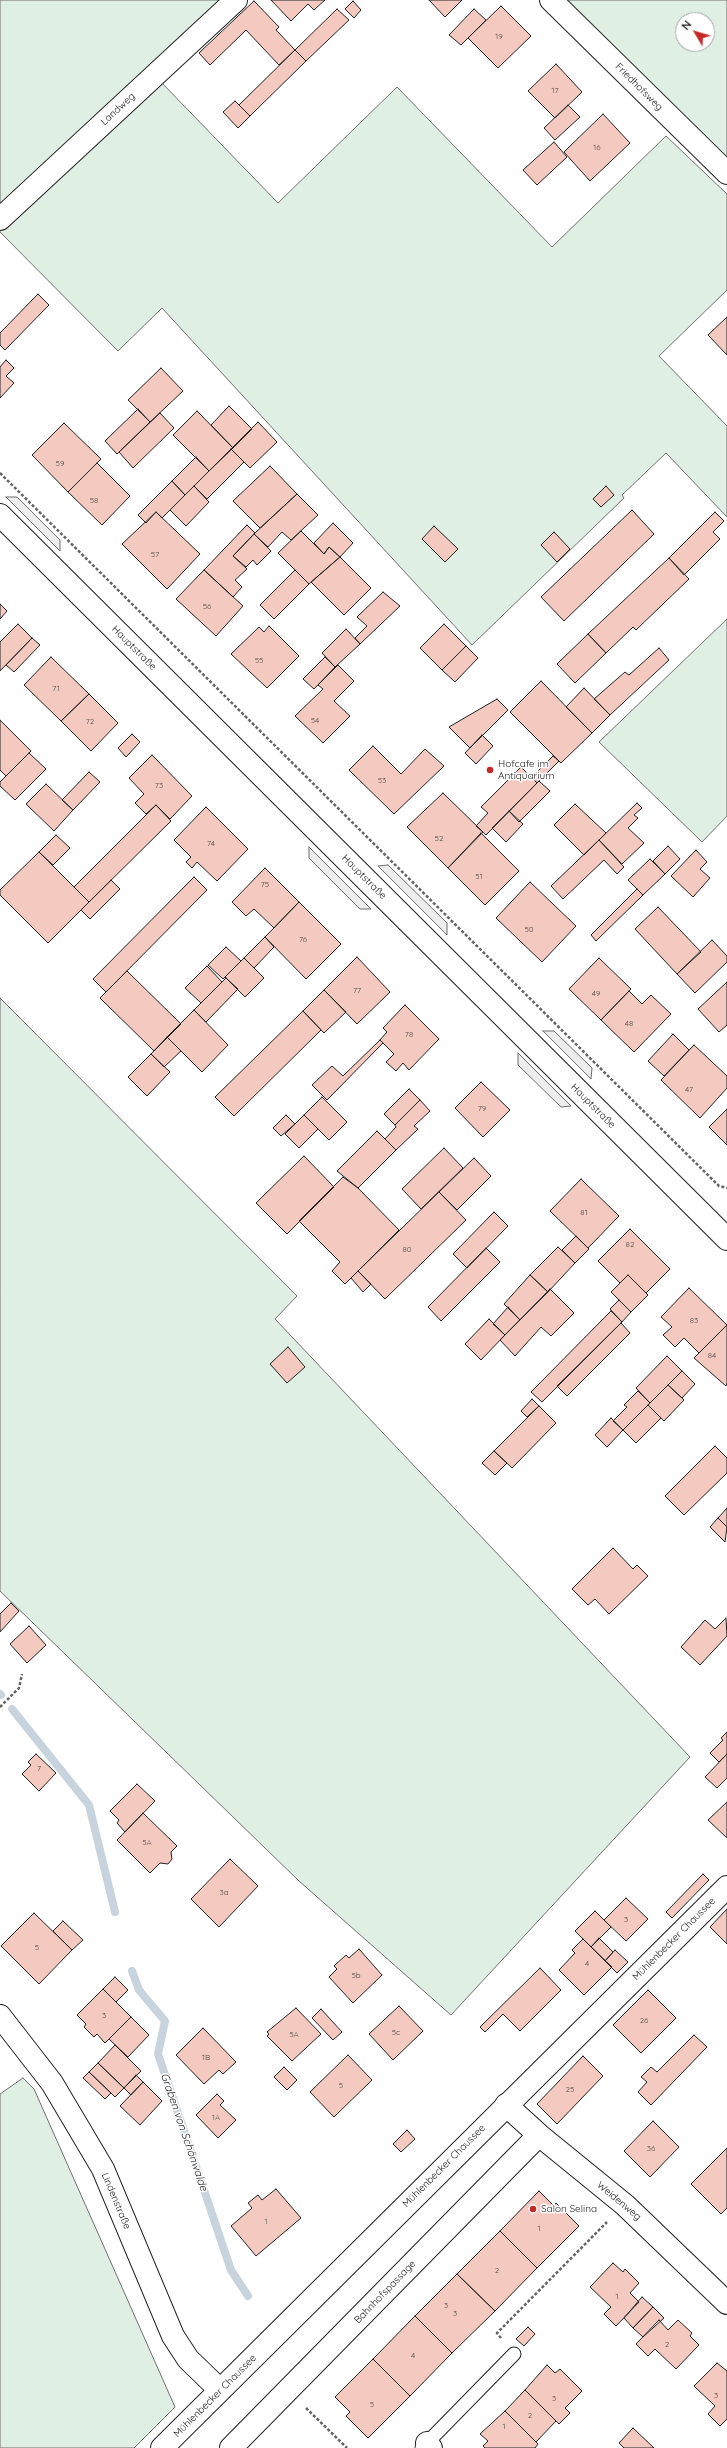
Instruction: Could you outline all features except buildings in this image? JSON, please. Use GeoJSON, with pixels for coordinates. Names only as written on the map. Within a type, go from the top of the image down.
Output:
{"type":"FeatureCollection","features":[{"type":"Feature","properties":{"kind":"main road","name":"Landweg"},"geometry":{"type":"LineString","coordinates":[[0,218],[236,0]]}},
{"type":"Feature","properties":{"kind":"main road","name":"Friedhofsweg"},"geometry":{"type":"LineString","coordinates":[[551,0],[727,173]]}},
{"type":"Feature","properties":{"kind":"main road","name":"Hauptstraße"},"geometry":{"type":"LineString","coordinates":[[0,515],[727,1239]]}},
{"type":"Feature","properties":{"kind":"main road","name":"Mühlenbecker Chaussee"},"geometry":{"type":"LineString","coordinates":[[162,2448],[727,1887]]}},
{"type":"Feature","properties":{"kind":"main road","name":"Lindenstraße"},"geometry":{"type":"LineString","coordinates":[[0,2016],[52,2082],[103,2169],[173,2336],[188,2359],[220,2390]]}},
{"type":"Feature","properties":{"kind":"main road","name":"Weidenweg"},"geometry":{"type":"LineString","coordinates":[[506,2105],[538,2135],[624,2205],[727,2303]]}},
{"type":"Feature","properties":{"kind":"main road","name":"Bahnhofspassage"},"geometry":{"type":"LineString","coordinates":[[231,2448],[538,2135]]}},
{"type":"Feature","properties":{"kind":"lane"},"geometry":{"type":"LineString","coordinates":[[427,2446],[514,2354]]}},
{"type":"Feature","properties":{"kind":"path"},"geometry":{"type":"LineString","coordinates":[[0,473],[719,1186],[727,1188]]}},
{"type":"Feature","properties":{"kind":"path"},"geometry":{"type":"LineString","coordinates":[[0,1707],[19,1688],[22,1674]]}},
{"type":"Feature","properties":{"kind":"path"},"geometry":{"type":"LineString","coordinates":[[514,2354],[497,2333],[624,2205]]}},
{"type":"Feature","properties":{"kind":"path"},"geometry":{"type":"LineString","coordinates":[[288,2391],[347,2448]]}},
{"type":"Feature","properties":{"kind":"green space"},"geometry":{"type":"Polygon","coordinates":[[[0,0],[235,0],[0,209],[0,0]]]}},
{"type":"Feature","properties":{"kind":"green space"},"geometry":{"type":"Polygon","coordinates":[[[558,0],[727,0],[727,161],[558,0]]]}},
{"type":"Feature","properties":{"kind":"green space"},"geometry":{"type":"Polygon","coordinates":[[[160,81],[278,203],[397,87],[552,247],[666,136],[727,194],[727,290],[659,356],[727,426],[727,517],[666,453],[622,495],[624,498],[472,645],[162,308],[118,351],[0,232],[0,230],[160,81]]]}},
{"type":"Feature","properties":{"kind":"green space"},"geometry":{"type":"Polygon","coordinates":[[[727,619],[727,816],[702,842],[599,742],[727,619]]]}},
{"type":"Feature","properties":{"kind":"green space"},"geometry":{"type":"Polygon","coordinates":[[[0,998],[297,1296],[275,1319],[690,1757],[451,2015],[299,1881],[0,1591],[0,998]]]}},
{"type":"Feature","properties":{"kind":"green space"},"geometry":{"type":"Polygon","coordinates":[[[23,2078],[34,2089],[175,2407],[134,2448],[0,2448],[0,2094],[23,2078]]]}},
{"type":"Feature","properties":{"kind":"shaded area"},"geometry":{"type":"Polygon","coordinates":[[[6,497],[17,497],[60,540],[60,551],[6,497]]]}},
{"type":"Feature","properties":{"kind":"shaded area"},"geometry":{"type":"Polygon","coordinates":[[[309,847],[371,909],[360,909],[309,858],[309,847]]]}},
{"type":"Feature","properties":{"kind":"shaded area"},"geometry":{"type":"Polygon","coordinates":[[[388,865],[447,923],[447,935],[378,866],[388,865]]]}},
{"type":"Feature","properties":{"kind":"shaded area"},"geometry":{"type":"Polygon","coordinates":[[[543,1031],[554,1031],[592,1068],[591,1079],[543,1031]]]}},
{"type":"Feature","properties":{"kind":"shaded area"},"geometry":{"type":"Polygon","coordinates":[[[518,1053],[571,1106],[561,1107],[518,1065],[518,1053]]]}},
{"type":"Feature","properties":{"kind":"waterway","name":"Graben von Schönwalde"},"geometry":{"type":"LineString","coordinates":[[12,1709],[89,1805],[115,1912]]}},
{"type":"Feature","properties":{"kind":"waterway","name":"Graben von Schönwalde"},"geometry":{"type":"LineString","coordinates":[[132,1971],[139,1990],[165,2021],[158,2054],[231,2270],[248,2296]]}},
{"type":"Feature","properties":{"kind":"place","name":"Hofcafe im Antiquarium"},"geometry":{"type":"Point","coordinates":[490,770]}},
{"type":"Feature","properties":{"kind":"place","name":"Salon Selina"},"geometry":{"type":"Point","coordinates":[533,2209]}}]}
